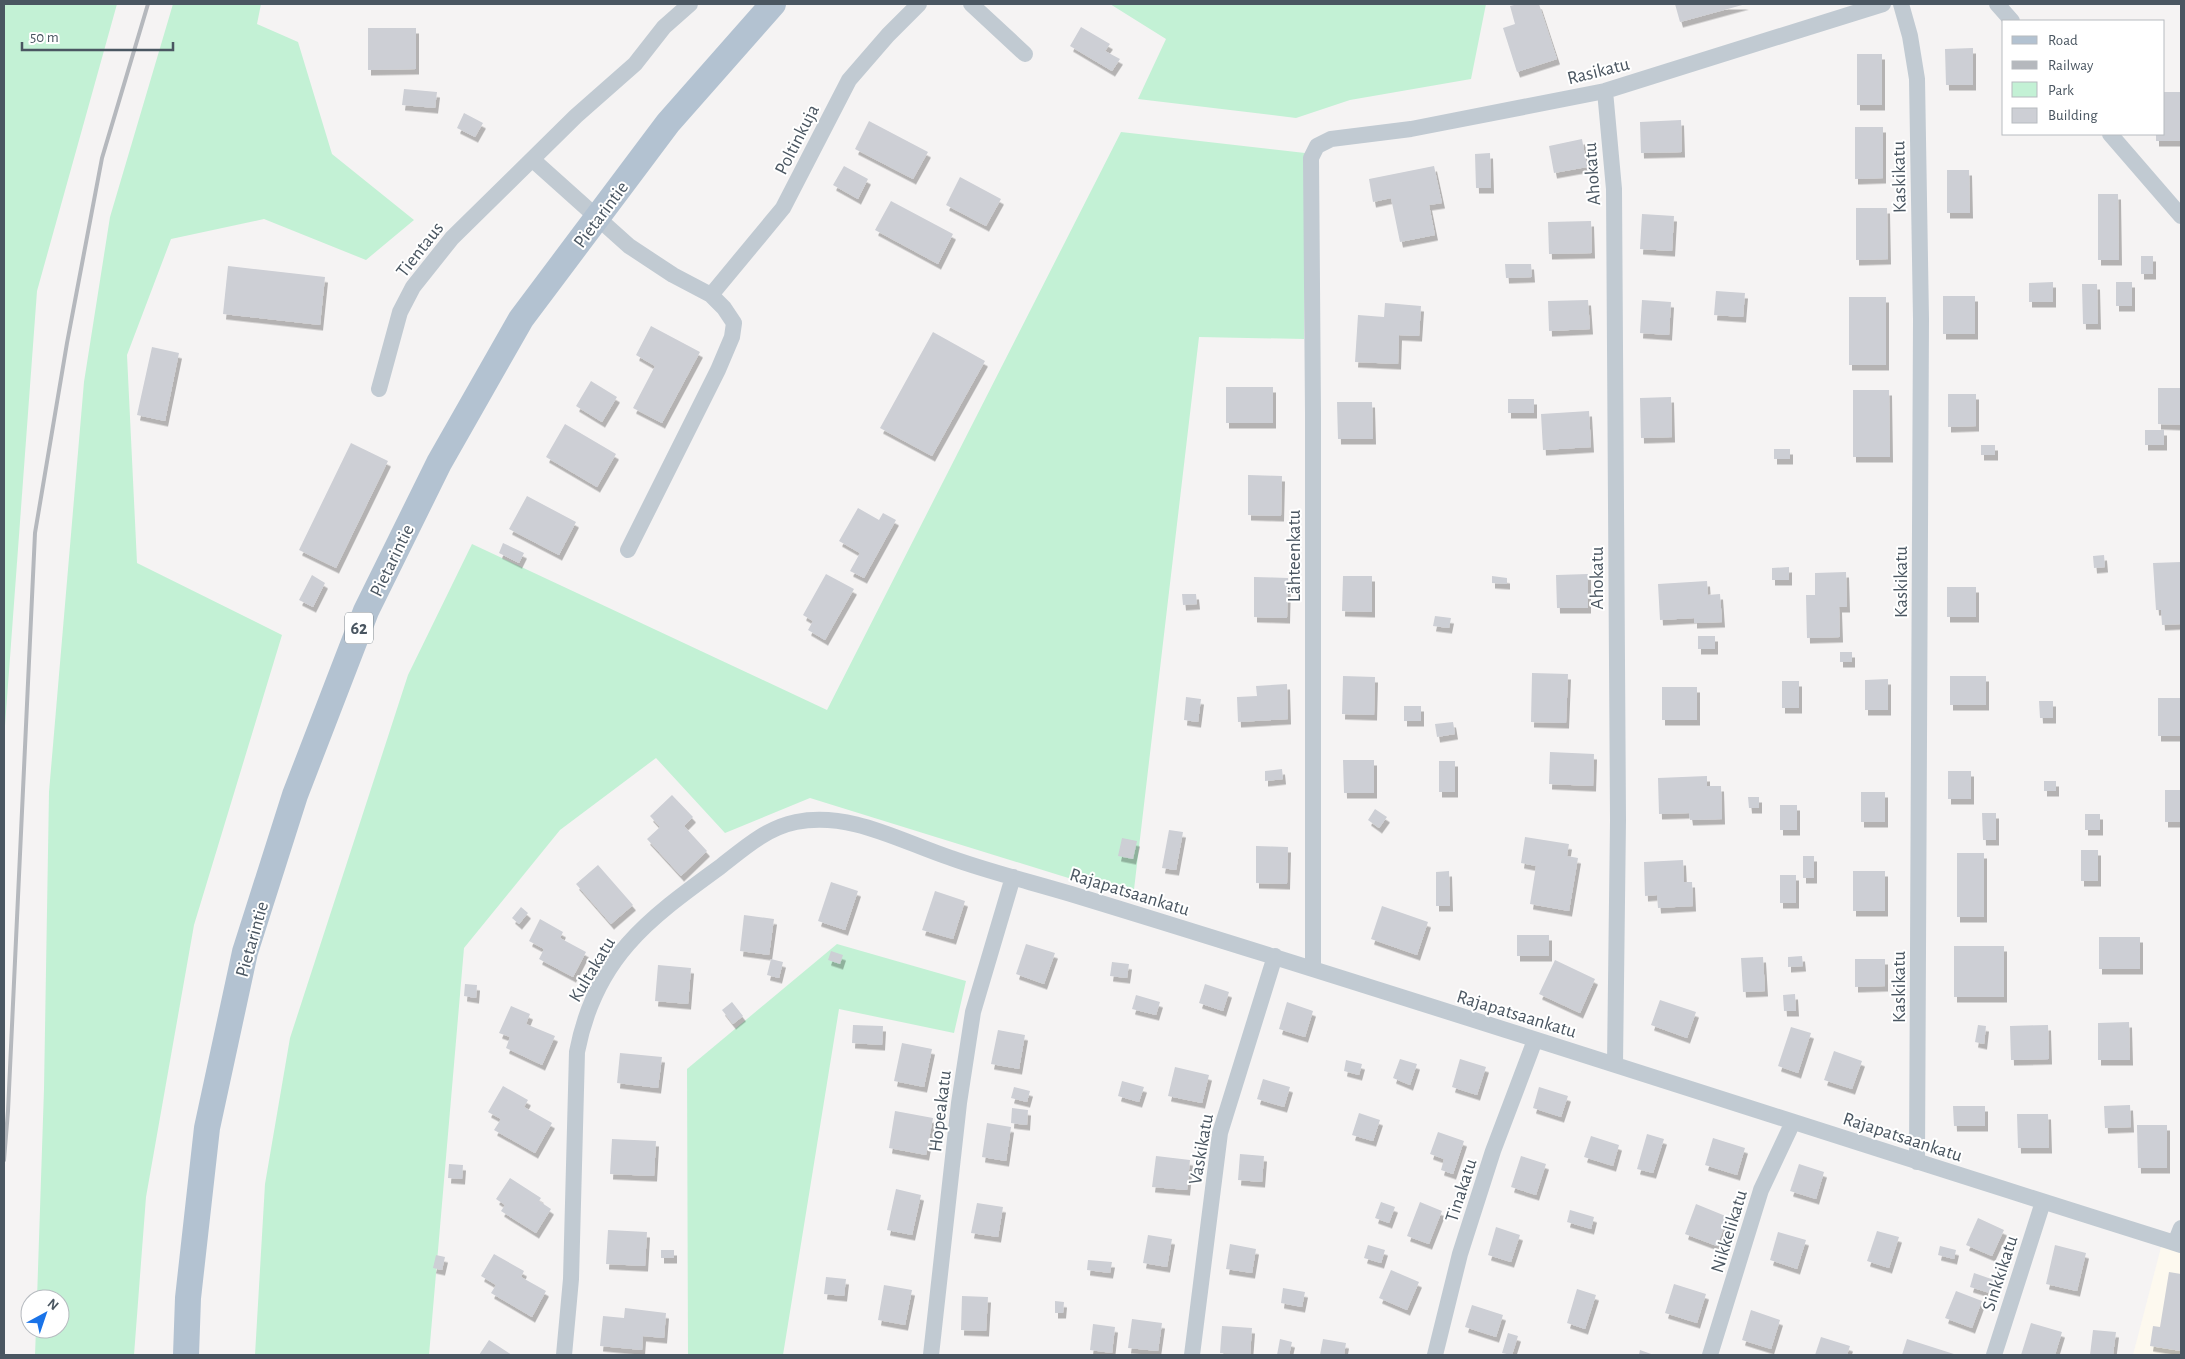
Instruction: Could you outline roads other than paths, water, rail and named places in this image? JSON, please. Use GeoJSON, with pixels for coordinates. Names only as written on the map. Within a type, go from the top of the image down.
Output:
{"type":"FeatureCollection","features":[{"type":"Feature","properties":{"kind":"main road","name":"Pietarintie"},"geometry":{"type":"LineString","coordinates":[[186,1355],[188,1298],[207,1128],[245,952],[296,795],[366,611],[439,463],[521,319],[668,123],[772,4]]}},
{"type":"Feature","properties":{"kind":"street","name":"Tientaus"},"geometry":{"type":"LineString","coordinates":[[380,389],[400,312],[413,287],[452,238],[576,116],[635,64],[664,27],[690,4]]}},
{"type":"Feature","properties":{"kind":"street","name":"Poltinkuja"},"geometry":{"type":"LineString","coordinates":[[711,296],[783,208],[849,80],[888,35],[919,4]]}},
{"type":"Feature","properties":{"kind":"street"},"geometry":{"type":"LineString","coordinates":[[972,4],[1025,54]]}},
{"type":"Feature","properties":{"kind":"street","name":"Rasikatu"},"geometry":{"type":"LineString","coordinates":[[1317,146],[1331,139],[1411,129],[1604,91],[1883,4]]}},
{"type":"Feature","properties":{"kind":"street","name":"Kaskikatu"},"geometry":{"type":"LineString","coordinates":[[1901,4],[1910,36],[1916,79],[1921,319],[1917,1162]]}},
{"type":"Feature","properties":{"kind":"street"},"geometry":{"type":"LineString","coordinates":[[1996,4],[2011,20]]}},
{"type":"Feature","properties":{"kind":"street","name":"Ahokatu"},"geometry":{"type":"LineString","coordinates":[[1604,91],[1614,199],[1618,810],[1615,1064]]}},
{"type":"Feature","properties":{"kind":"street"},"geometry":{"type":"LineString","coordinates":[[2111,135],[2181,216]]}},
{"type":"Feature","properties":{"kind":"street","name":"Lähteenkatu"},"geometry":{"type":"LineString","coordinates":[[1313,968],[1314,588],[1311,158],[1317,146]]}},
{"type":"Feature","properties":{"kind":"street"},"geometry":{"type":"LineString","coordinates":[[533,160],[629,246],[711,296],[724,308],[734,323],[732,337],[718,370],[628,550]]}},
{"type":"Feature","properties":{"kind":"street","name":"Kultakatu"},"geometry":{"type":"LineString","coordinates":[[564,1355],[571,1279],[577,1052],[583,1022],[594,994],[612,964],[638,932],[668,904],[755,839],[779,827],[799,821],[840,821]]}},
{"type":"Feature","properties":{"kind":"street","name":"Rajapatsaankatu"},"geometry":{"type":"LineString","coordinates":[[840,821],[877,830],[951,858],[1275,956],[2178,1244]]}},
{"type":"Feature","properties":{"kind":"street","name":"Hopeakatu"},"geometry":{"type":"LineString","coordinates":[[931,1355],[959,1103],[973,1012],[1013,877]]}},
{"type":"Feature","properties":{"kind":"street","name":"Vaskikatu"},"geometry":{"type":"LineString","coordinates":[[1192,1355],[1220,1132],[1275,956]]}},
{"type":"Feature","properties":{"kind":"street","name":"Tinakatu"},"geometry":{"type":"LineString","coordinates":[[1435,1355],[1460,1254],[1493,1151],[1535,1040]]}},
{"type":"Feature","properties":{"kind":"street","name":"Nikkelikatu"},"geometry":{"type":"LineString","coordinates":[[1710,1355],[1761,1190],[1793,1122]]}},
{"type":"Feature","properties":{"kind":"street","name":"Sinkkikatu"},"geometry":{"type":"LineString","coordinates":[[1994,1355],[2043,1202]]}},
{"type":"Feature","properties":{"kind":"street"},"geometry":{"type":"LineString","coordinates":[[2178,1244],[2181,1228]]}},
{"type":"Feature","properties":{"kind":"railway"},"geometry":{"type":"LineString","coordinates":[[4,1160],[8,1111],[35,533],[67,343],[102,158],[148,4]]}}]}
